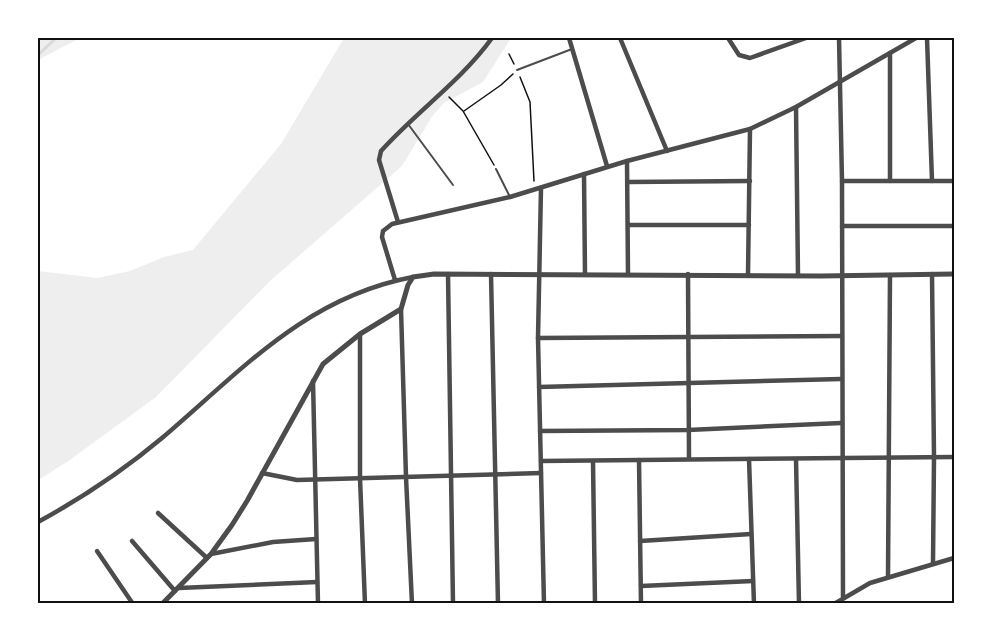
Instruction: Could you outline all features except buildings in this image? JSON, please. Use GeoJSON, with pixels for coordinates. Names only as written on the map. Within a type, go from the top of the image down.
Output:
{"type":"FeatureCollection","features":[{"type":"Feature","properties":{"kind":"street"},"geometry":{"type":"LineString","coordinates":[[398,222],[379,157],[381,151],[473,62],[492,38]]}},
{"type":"Feature","properties":{"kind":"street"},"geometry":{"type":"LineString","coordinates":[[569,38],[607,166]]}},
{"type":"Feature","properties":{"kind":"street"},"geometry":{"type":"LineString","coordinates":[[620,38],[667,151]]}},
{"type":"Feature","properties":{"kind":"street"},"geometry":{"type":"LineString","coordinates":[[728,38],[739,55],[750,58],[806,38]]}},
{"type":"Feature","properties":{"kind":"street"},"geometry":{"type":"LineString","coordinates":[[839,38],[842,181],[843,597]]}},
{"type":"Feature","properties":{"kind":"street"},"geometry":{"type":"LineString","coordinates":[[395,280],[382,237],[387,226],[510,197],[627,160],[750,129],[796,107],[916,38]]}},
{"type":"Feature","properties":{"kind":"street"},"geometry":{"type":"LineString","coordinates":[[927,38],[932,181]]}},
{"type":"Feature","properties":{"kind":"street"},"geometry":{"type":"LineString","coordinates":[[890,53],[890,181]]}},
{"type":"Feature","properties":{"kind":"street"},"geometry":{"type":"LineString","coordinates":[[796,107],[798,276]]}},
{"type":"Feature","properties":{"kind":"street"},"geometry":{"type":"LineString","coordinates":[[748,275],[750,129]]}},
{"type":"Feature","properties":{"kind":"street"},"geometry":{"type":"LineString","coordinates":[[627,160],[628,274]]}},
{"type":"Feature","properties":{"kind":"street"},"geometry":{"type":"LineString","coordinates":[[584,174],[585,274]]}},
{"type":"Feature","properties":{"kind":"street"},"geometry":{"type":"LineString","coordinates":[[628,182],[750,181]]}},
{"type":"Feature","properties":{"kind":"street"},"geometry":{"type":"LineString","coordinates":[[842,181],[954,181]]}},
{"type":"Feature","properties":{"kind":"street"},"geometry":{"type":"LineString","coordinates":[[541,188],[538,338],[544,603]]}},
{"type":"Feature","properties":{"kind":"street"},"geometry":{"type":"LineString","coordinates":[[628,225],[749,225]]}},
{"type":"Feature","properties":{"kind":"street"},"geometry":{"type":"LineString","coordinates":[[842,226],[954,226]]}},
{"type":"Feature","properties":{"kind":"street"},"geometry":{"type":"LineString","coordinates":[[38,522],[72,504],[127,465],[291,329],[329,305],[395,280],[421,274],[798,276],[954,274]]}},
{"type":"Feature","properties":{"kind":"street"},"geometry":{"type":"LineString","coordinates":[[448,274],[449,474],[453,603]]}},
{"type":"Feature","properties":{"kind":"street"},"geometry":{"type":"LineString","coordinates":[[491,274],[498,603]]}},
{"type":"Feature","properties":{"kind":"street"},"geometry":{"type":"LineString","coordinates":[[688,274],[689,459]]}},
{"type":"Feature","properties":{"kind":"street"},"geometry":{"type":"LineString","coordinates":[[932,274],[933,563]]}},
{"type":"Feature","properties":{"kind":"street"},"geometry":{"type":"LineString","coordinates":[[888,576],[890,275]]}},
{"type":"Feature","properties":{"kind":"street"},"geometry":{"type":"LineString","coordinates":[[412,603],[401,309],[408,285],[413,277]]}},
{"type":"Feature","properties":{"kind":"street"},"geometry":{"type":"LineString","coordinates":[[162,603],[209,556],[248,501],[313,379],[328,358],[360,334],[401,309]]}},
{"type":"Feature","properties":{"kind":"street"},"geometry":{"type":"LineString","coordinates":[[360,334],[360,478],[365,603]]}},
{"type":"Feature","properties":{"kind":"street"},"geometry":{"type":"LineString","coordinates":[[538,338],[842,336]]}},
{"type":"Feature","properties":{"kind":"street"},"geometry":{"type":"LineString","coordinates":[[313,379],[318,603]]}},
{"type":"Feature","properties":{"kind":"street"},"geometry":{"type":"LineString","coordinates":[[539,387],[842,379]]}},
{"type":"Feature","properties":{"kind":"street"},"geometry":{"type":"LineString","coordinates":[[540,431],[688,430],[841,423]]}},
{"type":"Feature","properties":{"kind":"street"},"geometry":{"type":"LineString","coordinates":[[541,461],[954,457]]}},
{"type":"Feature","properties":{"kind":"street"},"geometry":{"type":"LineString","coordinates":[[748,459],[754,603]]}},
{"type":"Feature","properties":{"kind":"street"},"geometry":{"type":"LineString","coordinates":[[795,459],[799,603]]}},
{"type":"Feature","properties":{"kind":"street"},"geometry":{"type":"LineString","coordinates":[[639,460],[641,603]]}},
{"type":"Feature","properties":{"kind":"street"},"geometry":{"type":"LineString","coordinates":[[593,461],[595,603]]}},
{"type":"Feature","properties":{"kind":"street"},"geometry":{"type":"LineString","coordinates":[[262,473],[288,479],[315,480],[449,474],[541,473]]}},
{"type":"Feature","properties":{"kind":"street"},"geometry":{"type":"LineString","coordinates":[[158,513],[209,556]]}},
{"type":"Feature","properties":{"kind":"street"},"geometry":{"type":"LineString","coordinates":[[640,540],[752,534]]}},
{"type":"Feature","properties":{"kind":"street"},"geometry":{"type":"LineString","coordinates":[[209,556],[273,542],[316,539]]}},
{"type":"Feature","properties":{"kind":"street"},"geometry":{"type":"LineString","coordinates":[[132,541],[177,590]]}},
{"type":"Feature","properties":{"kind":"street"},"geometry":{"type":"LineString","coordinates":[[97,552],[133,603]]}},
{"type":"Feature","properties":{"kind":"street"},"geometry":{"type":"LineString","coordinates":[[834,603],[888,576],[954,558]]}},
{"type":"Feature","properties":{"kind":"street"},"geometry":{"type":"LineString","coordinates":[[641,586],[753,581]]}},
{"type":"Feature","properties":{"kind":"street"},"geometry":{"type":"LineString","coordinates":[[177,590],[317,582]]}},
{"type":"Feature","properties":{"kind":"lane"},"geometry":{"type":"LineString","coordinates":[[517,70],[572,49]]}},
{"type":"Feature","properties":{"kind":"lane"},"geometry":{"type":"LineString","coordinates":[[408,123],[453,185]]}},
{"type":"Feature","properties":{"kind":"lane"},"geometry":{"type":"LineString","coordinates":[[496,169],[510,197]]}},
{"type":"Feature","properties":{"kind":"path"},"geometry":{"type":"LineString","coordinates":[[509,54],[530,102],[534,180],[541,188]]}},
{"type":"Feature","properties":{"kind":"path"},"geometry":{"type":"LineString","coordinates":[[463,111],[501,85],[517,70]]}},
{"type":"Feature","properties":{"kind":"path"},"geometry":{"type":"LineString","coordinates":[[441,91],[463,111],[496,169]]}},
{"type":"Feature","properties":{"kind":"shaded area"},"geometry":{"type":"Polygon","coordinates":[[[38,38],[80,38],[38,60],[38,38]]]}},
{"type":"Feature","properties":{"kind":"shaded area"},"geometry":{"type":"Polygon","coordinates":[[[344,38],[511,38],[483,82],[444,103],[433,115],[402,166],[270,281],[156,397],[67,462],[38,480],[38,271],[97,278],[130,271],[164,257],[193,250],[281,144],[344,38]]]}},
{"type":"Feature","properties":{"kind":"waterway"},"geometry":{"type":"LineString","coordinates":[[38,55],[56,38]]}}]}
